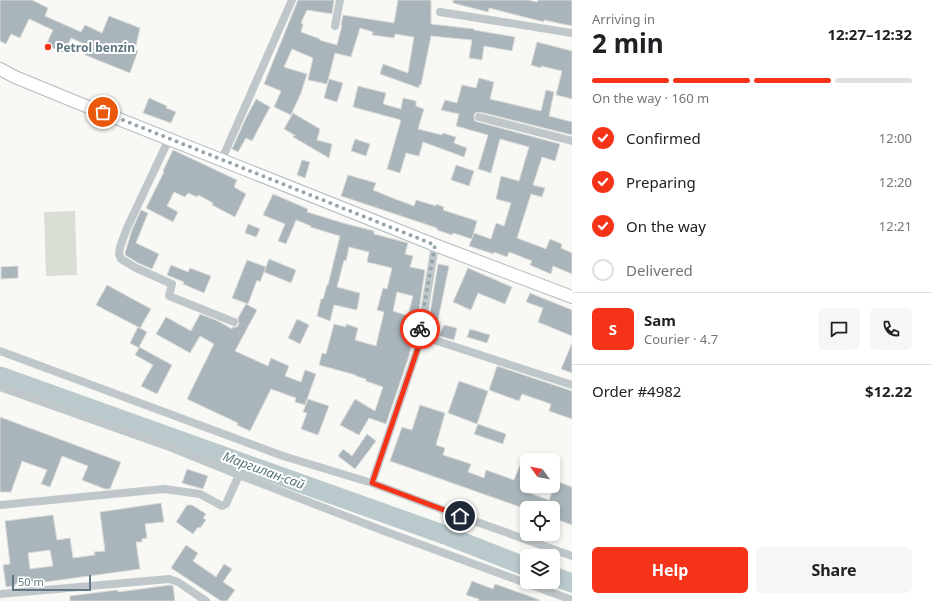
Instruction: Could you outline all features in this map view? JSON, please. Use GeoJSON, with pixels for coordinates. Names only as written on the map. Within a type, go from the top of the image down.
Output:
{"type":"FeatureCollection","features":[{"type":"Feature","properties":{"kind":"main road"},"geometry":{"type":"LineString","coordinates":[[0,69],[15,77],[169,139],[435,245],[572,297]]}},
{"type":"Feature","properties":{"kind":"street"},"geometry":{"type":"LineString","coordinates":[[222,159],[292,0]]}},
{"type":"Feature","properties":{"kind":"street"},"geometry":{"type":"LineString","coordinates":[[336,26],[340,0]]}},
{"type":"Feature","properties":{"kind":"street"},"geometry":{"type":"LineString","coordinates":[[440,12],[572,33]]}},
{"type":"Feature","properties":{"kind":"street"},"geometry":{"type":"LineString","coordinates":[[479,117],[572,141]]}},
{"type":"Feature","properties":{"kind":"street"},"geometry":{"type":"LineString","coordinates":[[169,139],[127,228],[119,254],[121,259],[136,268],[172,284],[169,296],[234,322]]}},
{"type":"Feature","properties":{"kind":"street"},"geometry":{"type":"LineString","coordinates":[[372,483],[419,345],[419,335],[435,245]]}},
{"type":"Feature","properties":{"kind":"street"},"geometry":{"type":"LineString","coordinates":[[419,335],[572,385]]}},
{"type":"Feature","properties":{"kind":"street"},"geometry":{"type":"LineString","coordinates":[[0,351],[283,456],[372,483],[572,556]]}},
{"type":"Feature","properties":{"kind":"street"},"geometry":{"type":"LineString","coordinates":[[0,387],[172,448],[384,531],[572,600]]}},
{"type":"Feature","properties":{"kind":"street"},"geometry":{"type":"LineString","coordinates":[[0,505],[164,489],[200,494],[222,506],[226,504],[239,475]]}},
{"type":"Feature","properties":{"kind":"street"},"geometry":{"type":"LineString","coordinates":[[0,594],[168,578],[178,582],[206,601]]}},
{"type":"Feature","properties":{"kind":"shaded area"},"geometry":{"type":"Polygon","coordinates":[[[75,211],[77,275],[46,276],[44,212],[75,211]]]}},
{"type":"Feature","properties":{"kind":"building"},"geometry":{"type":"Polygon","coordinates":[[[0,0],[32,0],[48,8],[45,16],[81,32],[85,25],[102,33],[109,16],[140,28],[135,50],[138,51],[130,73],[85,55],[89,46],[71,38],[64,53],[46,45],[53,30],[29,19],[20,38],[11,34],[6,44],[0,41],[0,0]]]}},
{"type":"Feature","properties":{"kind":"building"},"geometry":{"type":"Polygon","coordinates":[[[298,0],[334,0],[332,14],[307,10],[301,23],[303,24],[301,32],[320,39],[319,40],[337,45],[343,15],[394,23],[398,0],[431,0],[431,24],[474,29],[515,37],[512,51],[484,46],[482,60],[469,58],[472,40],[431,36],[421,85],[419,85],[419,88],[380,74],[383,64],[408,73],[414,37],[395,34],[394,38],[372,35],[373,32],[360,28],[351,57],[335,53],[327,84],[308,80],[313,58],[292,49],[284,67],[307,74],[301,93],[291,115],[274,107],[281,91],[264,84],[298,0]]]}},
{"type":"Feature","properties":{"kind":"building"},"geometry":{"type":"Polygon","coordinates":[[[453,0],[528,0],[537,2],[538,0],[572,0],[572,26],[544,20],[544,22],[489,8],[488,12],[453,3],[453,0]]]}},
{"type":"Feature","properties":{"kind":"building"},"geometry":{"type":"Polygon","coordinates":[[[537,42],[572,51],[572,99],[556,95],[562,71],[531,65],[537,42]]]}},
{"type":"Feature","properties":{"kind":"building"},"geometry":{"type":"Polygon","coordinates":[[[479,78],[494,82],[490,99],[541,111],[546,90],[554,92],[549,116],[572,122],[572,135],[480,112],[475,113],[474,116],[475,121],[478,122],[560,144],[555,161],[542,157],[533,185],[545,188],[542,197],[531,194],[517,238],[546,249],[550,239],[562,244],[561,248],[572,253],[572,274],[553,266],[551,274],[530,265],[532,261],[509,252],[507,257],[469,246],[474,233],[491,239],[496,223],[504,226],[511,203],[496,199],[501,176],[519,181],[529,147],[500,139],[491,173],[478,169],[488,135],[456,126],[459,114],[441,110],[445,100],[457,103],[462,85],[476,88],[479,78]]]}},
{"type":"Feature","properties":{"kind":"building"},"geometry":{"type":"Polygon","coordinates":[[[329,79],[343,83],[337,102],[324,98],[329,79]]]}},
{"type":"Feature","properties":{"kind":"building"},"geometry":{"type":"Polygon","coordinates":[[[358,86],[386,93],[383,104],[401,109],[403,98],[416,101],[416,106],[424,109],[418,129],[442,135],[443,133],[456,137],[454,143],[467,148],[464,157],[423,142],[419,156],[406,153],[400,173],[387,169],[401,120],[353,107],[358,86]]]}},
{"type":"Feature","properties":{"kind":"building"},"geometry":{"type":"Polygon","coordinates":[[[149,98],[176,112],[171,123],[143,113],[149,98]]]}},
{"type":"Feature","properties":{"kind":"building"},"geometry":{"type":"Polygon","coordinates":[[[256,99],[270,107],[252,141],[246,138],[238,152],[232,149],[256,99]]]}},
{"type":"Feature","properties":{"kind":"building"},"geometry":{"type":"Polygon","coordinates":[[[293,113],[320,129],[317,140],[332,144],[329,158],[293,137],[294,135],[296,136],[284,129],[293,113]]]}},
{"type":"Feature","properties":{"kind":"building"},"geometry":{"type":"Polygon","coordinates":[[[355,139],[370,144],[366,156],[351,151],[355,139]]]}},
{"type":"Feature","properties":{"kind":"building"},"geometry":{"type":"Polygon","coordinates":[[[173,150],[237,180],[234,187],[246,194],[235,217],[212,205],[213,203],[198,195],[197,197],[188,193],[185,197],[174,192],[167,206],[178,212],[173,222],[146,208],[173,150]]]}},
{"type":"Feature","properties":{"kind":"building"},"geometry":{"type":"Polygon","coordinates":[[[302,160],[310,162],[305,178],[297,175],[302,160]]]}},
{"type":"Feature","properties":{"kind":"building"},"geometry":{"type":"Polygon","coordinates":[[[456,165],[474,171],[469,186],[451,180],[456,165]]]}},
{"type":"Feature","properties":{"kind":"building"},"geometry":{"type":"Polygon","coordinates":[[[348,175],[376,183],[373,190],[414,206],[416,200],[436,206],[436,204],[444,207],[443,210],[477,221],[472,239],[453,233],[452,235],[437,230],[437,228],[341,196],[348,175]]]}},
{"type":"Feature","properties":{"kind":"building"},"geometry":{"type":"Polygon","coordinates":[[[273,194],[308,209],[307,212],[374,231],[374,234],[408,243],[405,254],[413,256],[410,267],[425,270],[416,331],[386,424],[369,418],[359,435],[340,425],[355,399],[375,411],[383,387],[366,381],[366,379],[356,375],[319,365],[322,353],[326,354],[334,324],[346,327],[346,324],[358,328],[355,340],[376,346],[384,312],[377,310],[383,288],[387,289],[392,268],[367,262],[369,252],[349,247],[337,287],[360,293],[357,310],[334,305],[330,321],[317,316],[321,299],[323,299],[328,285],[340,236],[310,227],[311,226],[296,220],[286,244],[278,241],[285,224],[263,215],[273,194]],[[397,292],[393,311],[408,316],[413,296],[397,292]]]}},
{"type":"Feature","properties":{"kind":"building"},"geometry":{"type":"Polygon","coordinates":[[[141,210],[148,213],[136,243],[159,254],[152,269],[125,255],[132,230],[141,210]]]}},
{"type":"Feature","properties":{"kind":"building"},"geometry":{"type":"Polygon","coordinates":[[[248,224],[260,229],[256,237],[245,233],[248,224]]]}},
{"type":"Feature","properties":{"kind":"building"},"geometry":{"type":"Polygon","coordinates":[[[269,259],[296,270],[291,283],[264,272],[269,259]]]}},
{"type":"Feature","properties":{"kind":"building"},"geometry":{"type":"Polygon","coordinates":[[[247,260],[266,267],[260,282],[257,280],[248,304],[232,298],[247,260]]]}},
{"type":"Feature","properties":{"kind":"building"},"geometry":{"type":"Polygon","coordinates":[[[438,264],[449,266],[435,335],[427,332],[438,264]]]}},
{"type":"Feature","properties":{"kind":"building"},"geometry":{"type":"Polygon","coordinates":[[[171,265],[188,272],[190,268],[211,276],[204,293],[167,275],[171,265]]]}},
{"type":"Feature","properties":{"kind":"building"},"geometry":{"type":"Polygon","coordinates":[[[18,266],[18,278],[1,279],[1,267],[18,266]]]}},
{"type":"Feature","properties":{"kind":"building"},"geometry":{"type":"Polygon","coordinates":[[[468,268],[512,287],[505,304],[478,293],[471,310],[453,302],[468,268]]]}},
{"type":"Feature","properties":{"kind":"building"},"geometry":{"type":"Polygon","coordinates":[[[107,285],[151,309],[140,328],[96,305],[107,285]]]}},
{"type":"Feature","properties":{"kind":"building"},"geometry":{"type":"Polygon","coordinates":[[[530,293],[572,310],[572,336],[538,322],[543,308],[526,302],[530,293]]]}},
{"type":"Feature","properties":{"kind":"building"},"geometry":{"type":"Polygon","coordinates":[[[246,304],[257,310],[235,351],[268,366],[271,358],[289,366],[285,376],[301,382],[305,370],[316,374],[305,405],[295,402],[296,398],[271,389],[250,431],[237,425],[238,423],[187,399],[214,344],[200,336],[190,353],[156,334],[166,317],[191,331],[200,314],[218,321],[232,329],[233,327],[237,327],[239,324],[238,318],[246,304]]]}},
{"type":"Feature","properties":{"kind":"building"},"geometry":{"type":"Polygon","coordinates":[[[297,319],[309,325],[300,344],[288,338],[297,319]]]}},
{"type":"Feature","properties":{"kind":"building"},"geometry":{"type":"Polygon","coordinates":[[[444,325],[457,328],[454,340],[439,336],[444,325]]]}},
{"type":"Feature","properties":{"kind":"building"},"geometry":{"type":"Polygon","coordinates":[[[138,327],[147,332],[139,347],[172,365],[157,394],[141,386],[153,365],[135,355],[139,348],[130,343],[138,327]]]}},
{"type":"Feature","properties":{"kind":"building"},"geometry":{"type":"Polygon","coordinates":[[[470,329],[490,335],[487,343],[467,337],[470,329]]]}},
{"type":"Feature","properties":{"kind":"building"},"geometry":{"type":"Polygon","coordinates":[[[572,343],[572,373],[561,369],[572,343]]]}},
{"type":"Feature","properties":{"kind":"building"},"geometry":{"type":"Polygon","coordinates":[[[497,366],[572,391],[572,419],[549,411],[551,404],[522,394],[519,401],[489,390],[497,366]]]}},
{"type":"Feature","properties":{"kind":"building"},"geometry":{"type":"Polygon","coordinates":[[[459,381],[488,391],[477,424],[448,413],[459,381]]]}},
{"type":"Feature","properties":{"kind":"building"},"geometry":{"type":"Polygon","coordinates":[[[308,399],[329,406],[318,435],[301,429],[307,413],[303,412],[308,399]]]}},
{"type":"Feature","properties":{"kind":"building"},"geometry":{"type":"Polygon","coordinates":[[[420,405],[445,413],[436,445],[445,448],[443,455],[471,464],[468,472],[484,478],[486,470],[514,480],[520,465],[520,493],[529,493],[549,500],[552,493],[560,493],[560,482],[572,487],[572,525],[560,521],[560,501],[520,501],[520,507],[390,461],[402,427],[412,430],[420,405]]]}},
{"type":"Feature","properties":{"kind":"building"},"geometry":{"type":"Polygon","coordinates":[[[0,417],[121,462],[110,489],[105,489],[82,480],[88,466],[62,456],[50,487],[41,484],[47,470],[22,461],[11,492],[0,492],[0,417]]]}},
{"type":"Feature","properties":{"kind":"building"},"geometry":{"type":"Polygon","coordinates":[[[478,424],[506,434],[503,444],[474,434],[478,424]]]}},
{"type":"Feature","properties":{"kind":"building"},"geometry":{"type":"Polygon","coordinates":[[[367,434],[376,441],[355,469],[338,456],[343,449],[352,456],[367,434]]]}},
{"type":"Feature","properties":{"kind":"building"},"geometry":{"type":"Polygon","coordinates":[[[187,469],[208,476],[203,489],[182,483],[187,469]]]}},
{"type":"Feature","properties":{"kind":"building"},"geometry":{"type":"Polygon","coordinates":[[[161,503],[164,522],[145,524],[147,538],[142,539],[142,542],[136,542],[140,569],[45,582],[45,580],[15,584],[15,586],[6,587],[3,565],[10,564],[5,521],[53,515],[57,540],[70,538],[73,558],[95,555],[94,552],[105,551],[100,512],[161,503]],[[50,550],[28,553],[30,569],[53,566],[50,550]]]}},
{"type":"Feature","properties":{"kind":"building"},"geometry":{"type":"Polygon","coordinates":[[[187,505],[192,505],[206,514],[203,518],[206,520],[193,534],[176,522],[187,505]]]}},
{"type":"Feature","properties":{"kind":"building"},"geometry":{"type":"Polygon","coordinates":[[[186,545],[198,553],[193,561],[216,577],[224,564],[232,569],[223,582],[235,590],[227,601],[221,601],[171,568],[186,545]]]}},
{"type":"Feature","properties":{"kind":"building"},"geometry":{"type":"Polygon","coordinates":[[[472,581],[493,589],[495,584],[540,600],[478,601],[479,599],[466,595],[472,581]]]}},
{"type":"Feature","properties":{"kind":"building"},"geometry":{"type":"Polygon","coordinates":[[[171,585],[173,586],[175,601],[70,601],[70,596],[117,590],[118,592],[171,585]]]}},
{"type":"Feature","properties":{"kind":"waterway","name":"Маргилан-сай"},"geometry":{"type":"LineString","coordinates":[[0,376],[445,535],[520,564]]}},
{"type":"Feature","properties":{"kind":"waterway","name":"Маргилан-сай"},"geometry":{"type":"LineString","coordinates":[[560,579],[572,583]]}},
{"type":"Feature","properties":{"kind":"way so far"},"geometry":{"type":"LineString","coordinates":[[103,112],[435,245],[420,329]]}},
{"type":"Feature","properties":{"kind":"place","name":"Petrol benzin"},"geometry":{"type":"Point","coordinates":[48,47]}},
{"type":"Feature","properties":{"kind":"route"},"geometry":{"type":"LineString","coordinates":[[420,329],[419,345],[372,483],[460,516]]}}]}
